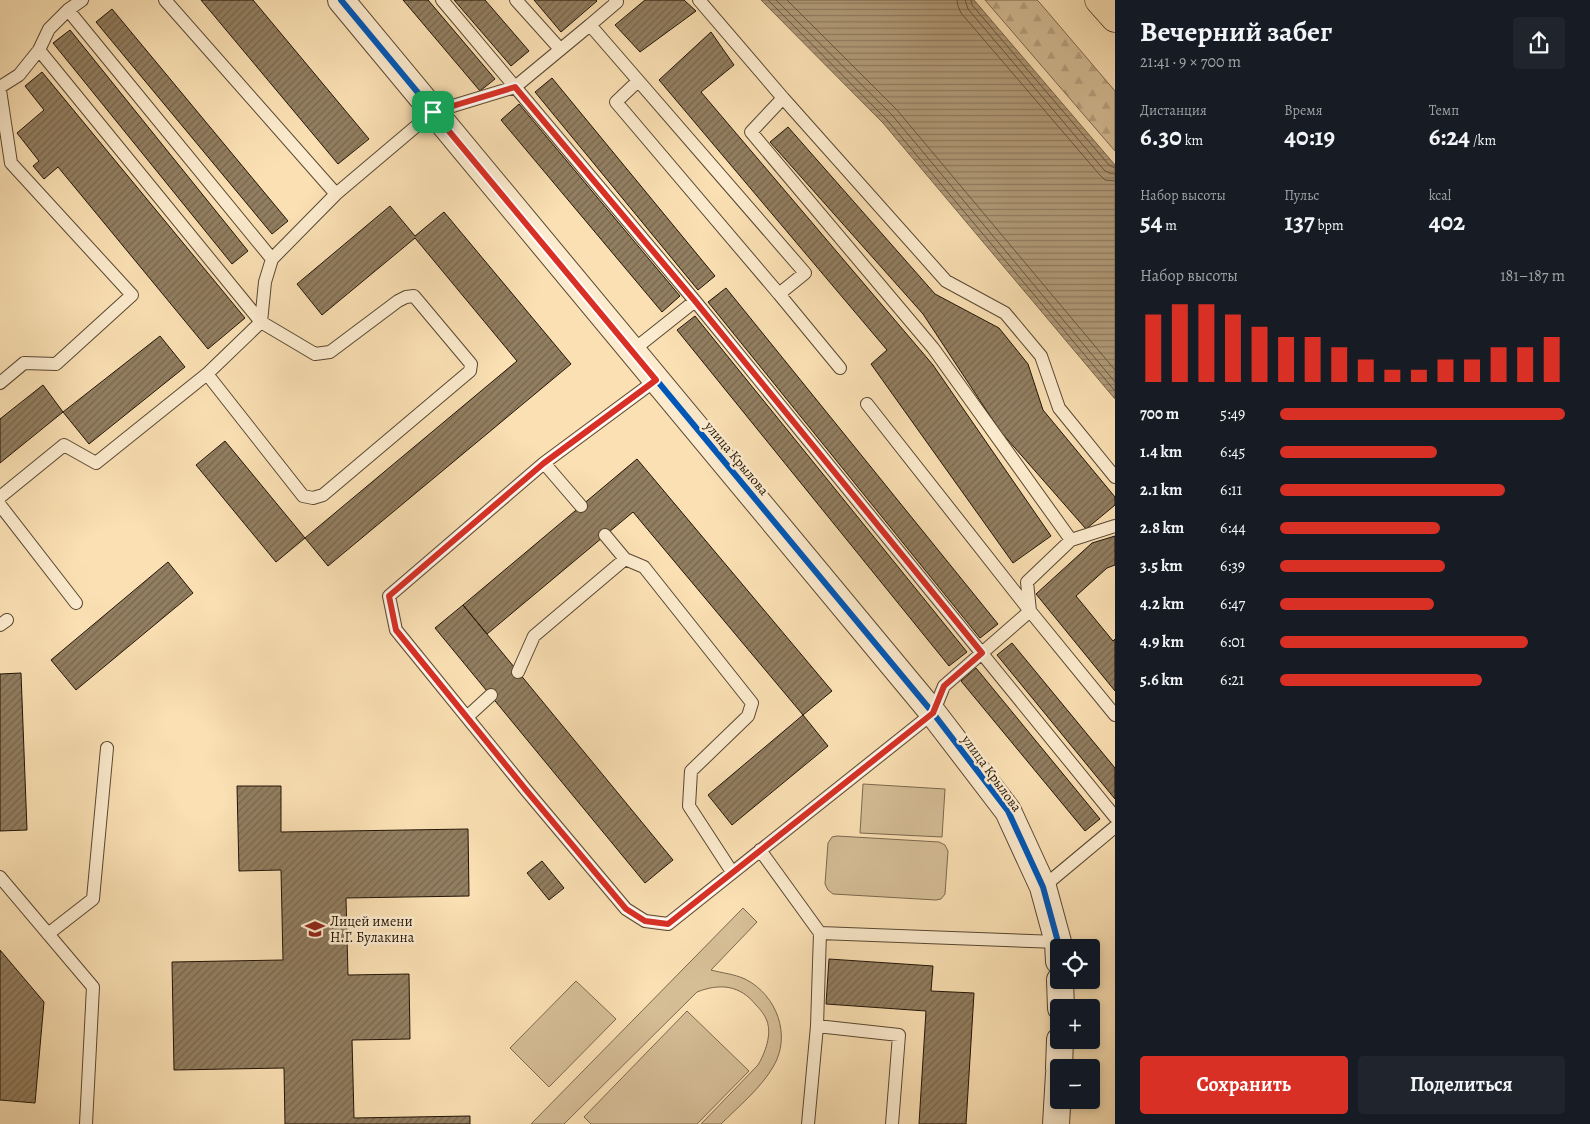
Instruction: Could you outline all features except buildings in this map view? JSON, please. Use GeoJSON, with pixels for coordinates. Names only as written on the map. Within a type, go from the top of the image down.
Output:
{"type":"FeatureCollection","features":[{"type":"Feature","properties":{"kind":"main road"},"geometry":{"type":"LineString","coordinates":[[1099,0],[1115,18]]}},
{"type":"Feature","properties":{"kind":"street","name":"улица Крылова"},"geometry":{"type":"LineString","coordinates":[[341,0],[933,713],[1008,811],[1043,887],[1055,939]]}},
{"type":"Feature","properties":{"kind":"street"},"geometry":{"type":"LineString","coordinates":[[1056,1124],[1057,1109]]}},
{"type":"Feature","properties":{"kind":"lane"},"geometry":{"type":"LineString","coordinates":[[0,383],[24,363],[56,364],[132,295],[11,163],[0,89],[19,75],[39,50],[49,29],[68,10],[82,0]]}},
{"type":"Feature","properties":{"kind":"lane"},"geometry":{"type":"LineString","coordinates":[[165,0],[336,194]]}},
{"type":"Feature","properties":{"kind":"lane"},"geometry":{"type":"LineString","coordinates":[[442,0],[695,301],[1115,817]]}},
{"type":"Feature","properties":{"kind":"lane"},"geometry":{"type":"LineString","coordinates":[[516,0],[560,50]]}},
{"type":"Feature","properties":{"kind":"lane"},"geometry":{"type":"LineString","coordinates":[[699,0],[946,281],[1005,313],[1041,356],[1059,408],[1115,477]]}},
{"type":"Feature","properties":{"kind":"lane"},"geometry":{"type":"LineString","coordinates":[[0,497],[64,445],[96,463],[206,374],[261,322],[265,282],[272,259],[336,194],[433,112],[515,87],[617,1]]}},
{"type":"Feature","properties":{"kind":"lane"},"geometry":{"type":"LineString","coordinates":[[68,10],[272,259]]}},
{"type":"Feature","properties":{"kind":"lane"},"geometry":{"type":"LineString","coordinates":[[590,25],[805,273],[780,294]]}},
{"type":"Feature","properties":{"kind":"lane"},"geometry":{"type":"LineString","coordinates":[[39,50],[261,322],[316,354],[330,352],[398,302],[406,297],[414,296],[471,364],[470,372],[323,495],[313,498],[303,496],[206,374]]}},
{"type":"Feature","properties":{"kind":"lane"},"geometry":{"type":"LineString","coordinates":[[638,81],[616,102],[780,294],[840,368]]}},
{"type":"Feature","properties":{"kind":"lane"},"geometry":{"type":"LineString","coordinates":[[784,98],[751,132],[933,348],[1071,540]]}},
{"type":"Feature","properties":{"kind":"lane"},"geometry":{"type":"LineString","coordinates":[[632,351],[695,301]]}},
{"type":"Feature","properties":{"kind":"lane"},"geometry":{"type":"LineString","coordinates":[[656,380],[544,463],[389,596],[396,630],[626,909],[645,921],[668,924],[933,713],[944,686],[1030,611]]}},
{"type":"Feature","properties":{"kind":"lane"},"geometry":{"type":"LineString","coordinates":[[867,404],[1030,611],[1115,715]]}},
{"type":"Feature","properties":{"kind":"lane"},"geometry":{"type":"LineString","coordinates":[[544,463],[581,506]]}},
{"type":"Feature","properties":{"kind":"lane"},"geometry":{"type":"LineString","coordinates":[[0,505],[76,603]]}},
{"type":"Feature","properties":{"kind":"lane"},"geometry":{"type":"LineString","coordinates":[[1030,611],[1027,582],[1071,540],[1115,526]]}},
{"type":"Feature","properties":{"kind":"lane"},"geometry":{"type":"LineString","coordinates":[[605,535],[625,559],[644,567],[752,703],[748,716],[691,771],[688,806],[732,872]]}},
{"type":"Feature","properties":{"kind":"lane"},"geometry":{"type":"LineString","coordinates":[[518,672],[534,636],[625,559]]}},
{"type":"Feature","properties":{"kind":"lane"},"geometry":{"type":"LineString","coordinates":[[467,717],[491,695]]}},
{"type":"Feature","properties":{"kind":"lane"},"geometry":{"type":"LineString","coordinates":[[48,934],[92,899],[107,748]]}},
{"type":"Feature","properties":{"kind":"lane"},"geometry":{"type":"LineString","coordinates":[[1043,887],[1115,827]]}},
{"type":"Feature","properties":{"kind":"lane"},"geometry":{"type":"LineString","coordinates":[[760,850],[820,933],[817,1026],[808,1124]]}},
{"type":"Feature","properties":{"kind":"lane"},"geometry":{"type":"LineString","coordinates":[[0,877],[93,987],[86,1124]]}},
{"type":"Feature","properties":{"kind":"lane"},"geometry":{"type":"LineString","coordinates":[[820,933],[1050,951]]}},
{"type":"Feature","properties":{"kind":"lane"},"geometry":{"type":"LineString","coordinates":[[817,1026],[899,1035],[892,1124]]}},
{"type":"Feature","properties":{"kind":"green space"},"geometry":{"type":"Polygon","coordinates":[[[985,0],[1037,0],[1040,3],[1115,91],[1115,151],[985,0]]]}},
{"type":"Feature","properties":{"kind":"green space"},"geometry":{"type":"Polygon","coordinates":[[[863,784],[945,789],[942,837],[860,833],[863,784]]]}},
{"type":"Feature","properties":{"kind":"green space"},"geometry":{"type":"Polygon","coordinates":[[[832,837],[939,842],[945,845],[948,851],[945,894],[941,899],[936,900],[833,894],[825,884],[828,843],[832,837]]]}},
{"type":"Feature","properties":{"kind":"green space"},"geometry":{"type":"Polygon","coordinates":[[[743,908],[757,922],[711,970],[741,977],[756,986],[766,995],[773,1006],[781,1030],[779,1055],[768,1075],[749,1097],[721,1124],[701,1124],[758,1065],[765,1049],[769,1032],[766,1019],[761,1010],[750,998],[736,990],[714,987],[697,992],[564,1124],[531,1124],[743,908]]]}},
{"type":"Feature","properties":{"kind":"green space"},"geometry":{"type":"Polygon","coordinates":[[[576,981],[616,1019],[549,1087],[510,1048],[576,981]]]}},
{"type":"Feature","properties":{"kind":"green space"},"geometry":{"type":"Polygon","coordinates":[[[687,1011],[749,1071],[697,1124],[591,1124],[584,1117],[687,1011]]]}},
{"type":"Feature","properties":{"kind":"water"},"geometry":{"type":"Polygon","coordinates":[[[761,0],[974,0],[1115,165],[1115,399],[883,123],[761,0]]]}},
{"type":"Feature","properties":{"kind":"cycle path"},"geometry":{"type":"LineString","coordinates":[[341,0],[933,713],[1008,811],[1043,887],[1057,939]]}},
{"type":"Feature","properties":{"kind":"place","name":"Лицей имени Н.Г. Булакина"},"geometry":{"type":"Point","coordinates":[315,929]}},
{"type":"Feature","properties":{"kind":"route"},"geometry":{"type":"LineString","coordinates":[[515,87],[695,301],[982,653],[944,686],[933,713],[668,924],[645,921],[626,909],[396,630],[389,596],[544,463],[656,380],[433,112],[515,87]]}}]}
